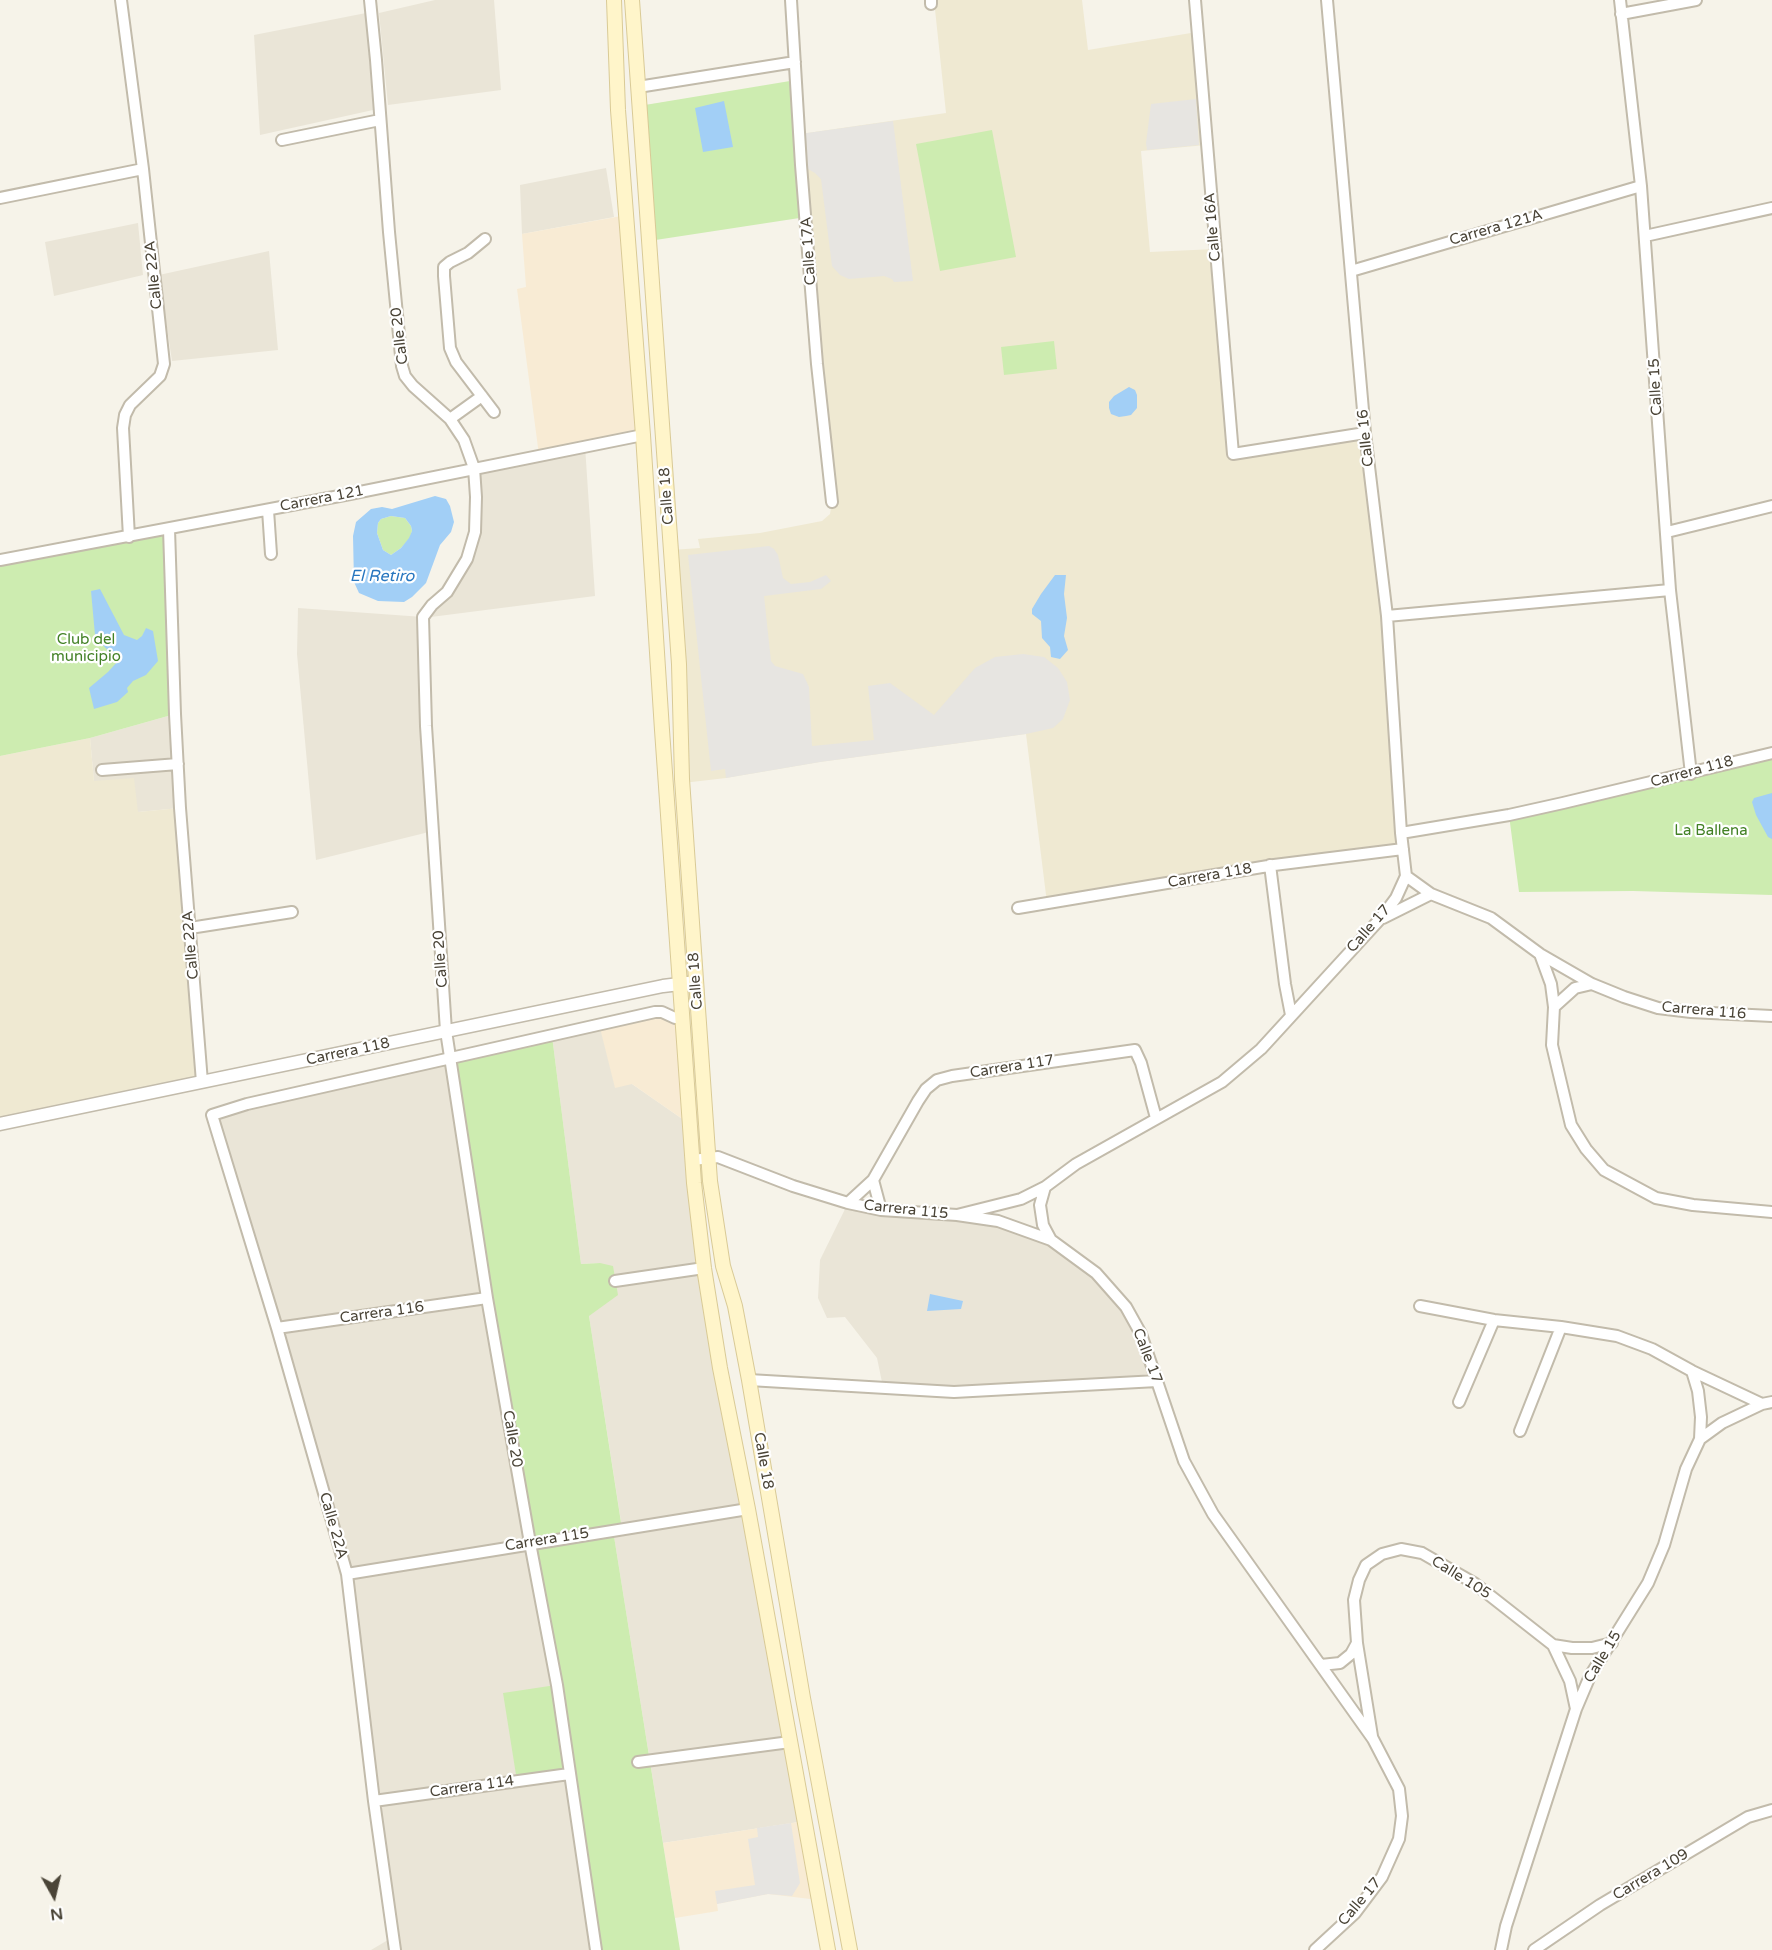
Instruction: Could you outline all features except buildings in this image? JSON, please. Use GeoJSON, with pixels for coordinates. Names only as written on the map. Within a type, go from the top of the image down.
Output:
{"type":"FeatureCollection","features":[{"type":"Feature","properties":{"kind":"main road","name":"Calle 18"},"geometry":{"type":"LineString","coordinates":[[614,0],[618,110],[643,435],[662,730],[693,1160],[704,1268],[720,1368],[748,1509],[828,1950]]}},
{"type":"Feature","properties":{"kind":"main road","name":"Calle 18"},"geometry":{"type":"LineString","coordinates":[[632,0],[680,664],[682,779],[708,1158],[723,1266],[735,1306],[749,1380],[805,1710],[850,1950]]}},
{"type":"Feature","properties":{"kind":"street","name":"Calle 22A"},"geometry":{"type":"LineString","coordinates":[[121,0],[143,169],[164,364],[160,376],[130,405],[125,415],[123,428],[129,537]]}},
{"type":"Feature","properties":{"kind":"street","name":"Calle 20"},"geometry":{"type":"LineString","coordinates":[[370,0],[402,366],[405,376],[413,386],[450,419],[464,440],[474,468],[475,532],[466,558],[447,592],[432,605],[423,617],[426,726],[446,1031],[487,1298],[557,1685],[596,1950]]}},
{"type":"Feature","properties":{"kind":"street","name":"Calle 17A"},"geometry":{"type":"LineString","coordinates":[[791,0],[817,364],[832,502]]}},
{"type":"Feature","properties":{"kind":"street","name":"Calle 16A"},"geometry":{"type":"LineString","coordinates":[[1195,0],[1233,454],[1365,433]]}},
{"type":"Feature","properties":{"kind":"street","name":"Calle 16"},"geometry":{"type":"LineString","coordinates":[[1327,0],[1365,433],[1387,616],[1401,833],[1406,876]]}},
{"type":"Feature","properties":{"kind":"street","name":"Calle 15"},"geometry":{"type":"LineString","coordinates":[[1620,0],[1641,186],[1670,590],[1691,774]]}},
{"type":"Feature","properties":{"kind":"street"},"geometry":{"type":"LineString","coordinates":[[1621,14],[1696,0]]}},
{"type":"Feature","properties":{"kind":"street"},"geometry":{"type":"LineString","coordinates":[[638,87],[795,62]]}},
{"type":"Feature","properties":{"kind":"street"},"geometry":{"type":"LineString","coordinates":[[282,140],[380,120]]}},
{"type":"Feature","properties":{"kind":"street"},"geometry":{"type":"LineString","coordinates":[[0,198],[143,169]]}},
{"type":"Feature","properties":{"kind":"street","name":"Carrera 121A"},"geometry":{"type":"LineString","coordinates":[[1351,271],[1641,186]]}},
{"type":"Feature","properties":{"kind":"street"},"geometry":{"type":"LineString","coordinates":[[1645,236],[1772,208]]}},
{"type":"Feature","properties":{"kind":"street"},"geometry":{"type":"LineString","coordinates":[[485,239],[468,253],[444,267],[444,276],[450,348],[456,362],[495,412]]}},
{"type":"Feature","properties":{"kind":"street"},"geometry":{"type":"LineString","coordinates":[[450,419],[482,396]]}},
{"type":"Feature","properties":{"kind":"street","name":"Carrera 121"},"geometry":{"type":"LineString","coordinates":[[0,560],[268,510],[643,435]]}},
{"type":"Feature","properties":{"kind":"street"},"geometry":{"type":"LineString","coordinates":[[1666,532],[1772,506]]}},
{"type":"Feature","properties":{"kind":"street"},"geometry":{"type":"LineString","coordinates":[[268,510],[271,554]]}},
{"type":"Feature","properties":{"kind":"street","name":"Calle 22A"},"geometry":{"type":"LineString","coordinates":[[169,529],[180,808],[202,1082]]}},
{"type":"Feature","properties":{"kind":"street"},"geometry":{"type":"LineString","coordinates":[[1387,616],[1670,590]]}},
{"type":"Feature","properties":{"kind":"street","name":"Carrera 118"},"geometry":{"type":"LineString","coordinates":[[1401,833],[1509,815],[1691,774],[1772,753]]}},
{"type":"Feature","properties":{"kind":"street"},"geometry":{"type":"LineString","coordinates":[[102,770],[178,764]]}},
{"type":"Feature","properties":{"kind":"street","name":"Carrera 118"},"geometry":{"type":"LineString","coordinates":[[1018,908],[1270,866],[1403,849]]}},
{"type":"Feature","properties":{"kind":"street"},"geometry":{"type":"LineString","coordinates":[[1270,866],[1291,1015]]}},
{"type":"Feature","properties":{"kind":"street","name":"Carrera 116"},"geometry":{"type":"LineString","coordinates":[[1406,876],[1431,894],[1491,918],[1540,954],[1592,984],[1658,1008],[1772,1016]]}},
{"type":"Feature","properties":{"kind":"street","name":"Calle 17"},"geometry":{"type":"LineString","coordinates":[[957,1215],[1021,1199],[1045,1187],[1076,1164],[1222,1082],[1261,1048],[1381,918],[1396,898],[1406,876]]}},
{"type":"Feature","properties":{"kind":"street"},"geometry":{"type":"LineString","coordinates":[[1381,918],[1431,894]]}},
{"type":"Feature","properties":{"kind":"street"},"geometry":{"type":"LineString","coordinates":[[190,928],[292,912]]}},
{"type":"Feature","properties":{"kind":"street"},"geometry":{"type":"LineString","coordinates":[[1540,954],[1551,984],[1554,1008],[1552,1045],[1571,1125],[1586,1149],[1604,1170],[1656,1198],[1693,1205],[1772,1212]]}},
{"type":"Feature","properties":{"kind":"street","name":"Carrera 118"},"geometry":{"type":"LineString","coordinates":[[0,1124],[681,983],[696,982]]}},
{"type":"Feature","properties":{"kind":"street"},"geometry":{"type":"LineString","coordinates":[[1554,1008],[1575,988],[1592,984]]}},
{"type":"Feature","properties":{"kind":"street"},"geometry":{"type":"LineString","coordinates":[[450,1058],[655,1012],[662,1012],[675,1018]]}},
{"type":"Feature","properties":{"kind":"street","name":"Carrera 117"},"geometry":{"type":"LineString","coordinates":[[848,1203],[873,1180],[926,1089],[937,1080],[1135,1050],[1141,1063],[1156,1118]]}},
{"type":"Feature","properties":{"kind":"street","name":"Calle 22A"},"geometry":{"type":"LineString","coordinates":[[395,1950],[346,1574],[277,1328],[212,1115],[247,1104],[450,1058]]}},
{"type":"Feature","properties":{"kind":"street","name":"Carrera 115"},"geometry":{"type":"LineString","coordinates":[[693,1160],[718,1157],[793,1186],[848,1203],[880,1210],[957,1215],[998,1221],[1051,1240]]}},
{"type":"Feature","properties":{"kind":"street"},"geometry":{"type":"LineString","coordinates":[[873,1180],[880,1210]]}},
{"type":"Feature","properties":{"kind":"street"},"geometry":{"type":"LineString","coordinates":[[1045,1187],[1040,1205],[1042,1225],[1051,1240]]}},
{"type":"Feature","properties":{"kind":"street","name":"Calle 17"},"geometry":{"type":"LineString","coordinates":[[1051,1240],[1096,1273],[1126,1307],[1141,1334],[1184,1461],[1213,1514],[1373,1740],[1399,1790],[1402,1816],[1398,1839],[1382,1877],[1355,1913],[1315,1950]]}},
{"type":"Feature","properties":{"kind":"street"},"geometry":{"type":"LineString","coordinates":[[615,1281],[704,1268]]}},
{"type":"Feature","properties":{"kind":"street","name":"Carrera 116"},"geometry":{"type":"LineString","coordinates":[[277,1328],[487,1298]]}},
{"type":"Feature","properties":{"kind":"street"},"geometry":{"type":"LineString","coordinates":[[1420,1306],[1494,1320],[1617,1336],[1652,1349],[1692,1371],[1767,1403]]}},
{"type":"Feature","properties":{"kind":"street"},"geometry":{"type":"LineString","coordinates":[[1459,1402],[1494,1320]]}},
{"type":"Feature","properties":{"kind":"street"},"geometry":{"type":"LineString","coordinates":[[1520,1431],[1561,1327]]}},
{"type":"Feature","properties":{"kind":"street"},"geometry":{"type":"LineString","coordinates":[[1692,1371],[1700,1408],[1700,1439]]}},
{"type":"Feature","properties":{"kind":"street"},"geometry":{"type":"LineString","coordinates":[[749,1380],[954,1392],[1157,1381]]}},
{"type":"Feature","properties":{"kind":"street","name":"Calle 15"},"geometry":{"type":"LineString","coordinates":[[1501,1950],[1506,1926],[1576,1709],[1590,1676],[1648,1583],[1664,1545],[1686,1468],[1700,1439],[1722,1423],[1767,1403]]}},
{"type":"Feature","properties":{"kind":"street","name":"Carrera 115"},"geometry":{"type":"LineString","coordinates":[[346,1574],[748,1509]]}},
{"type":"Feature","properties":{"kind":"street","name":"Calle 105"},"geometry":{"type":"LineString","coordinates":[[1373,1740],[1357,1643],[1354,1600],[1366,1565],[1382,1554],[1401,1550],[1422,1553],[1474,1583],[1553,1645],[1570,1682],[1576,1709]]}},
{"type":"Feature","properties":{"kind":"street"},"geometry":{"type":"LineString","coordinates":[[1321,1665],[1340,1663],[1357,1643]]}},
{"type":"Feature","properties":{"kind":"street"},"geometry":{"type":"LineString","coordinates":[[1553,1645],[1572,1648],[1612,1643]]}},
{"type":"Feature","properties":{"kind":"street"},"geometry":{"type":"LineString","coordinates":[[638,1762],[790,1742]]}},
{"type":"Feature","properties":{"kind":"street","name":"Carrera 114"},"geometry":{"type":"LineString","coordinates":[[374,1801],[569,1774]]}},
{"type":"Feature","properties":{"kind":"street","name":"Carrera 109"},"geometry":{"type":"LineString","coordinates":[[1534,1950],[1600,1905],[1748,1817],[1772,1810]]}},
{"type":"Feature","properties":{"kind":"shaded area"},"geometry":{"type":"Polygon","coordinates":[[[435,0],[494,0],[501,90],[388,105],[379,13],[435,0]]]}},
{"type":"Feature","properties":{"kind":"shaded area"},"geometry":{"type":"Polygon","coordinates":[[[934,0],[1082,0],[1088,50],[1197,32],[1206,145],[1141,151],[1150,252],[1215,249],[1233,454],[1365,433],[1403,849],[1047,903],[1026,734],[683,783],[671,550],[700,548],[698,539],[760,533],[822,521],[830,514],[832,502],[806,217],[639,106],[706,96],[800,134],[946,113],[934,0]]]}},
{"type":"Feature","properties":{"kind":"shaded area"},"geometry":{"type":"Polygon","coordinates":[[[366,13],[373,110],[260,135],[254,35],[366,13]]]}},
{"type":"Feature","properties":{"kind":"shaded area"},"geometry":{"type":"Polygon","coordinates":[[[1196,99],[1199,145],[1147,150],[1151,104],[1196,99]]]}},
{"type":"Feature","properties":{"kind":"shaded area"},"geometry":{"type":"Polygon","coordinates":[[[893,121],[913,281],[894,282],[884,276],[849,279],[840,275],[832,266],[821,179],[801,165],[800,134],[893,121]]]}},
{"type":"Feature","properties":{"kind":"shaded area"},"geometry":{"type":"Polygon","coordinates":[[[606,168],[614,217],[522,234],[520,185],[606,168]]]}},
{"type":"Feature","properties":{"kind":"shaded area"},"geometry":{"type":"Polygon","coordinates":[[[627,215],[643,435],[539,455],[517,289],[526,287],[522,234],[627,215]]]}},
{"type":"Feature","properties":{"kind":"shaded area"},"geometry":{"type":"Polygon","coordinates":[[[138,223],[143,275],[54,296],[45,242],[138,223]]]}},
{"type":"Feature","properties":{"kind":"shaded area"},"geometry":{"type":"Polygon","coordinates":[[[269,251],[278,350],[172,361],[159,275],[269,251]]]}},
{"type":"Feature","properties":{"kind":"shaded area"},"geometry":{"type":"Polygon","coordinates":[[[585,446],[595,596],[423,618],[433,831],[316,860],[297,654],[298,608],[423,617],[447,592],[475,532],[474,468],[585,446]]]}},
{"type":"Feature","properties":{"kind":"shaded area"},"geometry":{"type":"Polygon","coordinates":[[[769,546],[778,555],[783,578],[791,584],[810,582],[826,575],[831,581],[821,589],[764,596],[771,661],[775,666],[803,674],[809,687],[812,746],[874,740],[868,686],[890,683],[934,715],[975,668],[995,657],[1023,654],[1044,657],[1058,668],[1067,682],[1070,700],[1063,719],[1053,728],[1026,734],[820,762],[726,778],[725,769],[711,771],[688,555],[769,546]]]}},
{"type":"Feature","properties":{"kind":"shaded area"},"geometry":{"type":"Polygon","coordinates":[[[175,714],[180,808],[138,812],[94,781],[90,738],[175,714]]]}},
{"type":"Feature","properties":{"kind":"shaded area"},"geometry":{"type":"Polygon","coordinates":[[[90,738],[94,781],[134,778],[138,812],[180,808],[202,1082],[0,1124],[0,756],[90,738]]]}},
{"type":"Feature","properties":{"kind":"shaded area"},"geometry":{"type":"Polygon","coordinates":[[[655,1012],[684,1027],[691,1125],[632,1084],[615,1088],[599,1024],[655,1012]]]}},
{"type":"Feature","properties":{"kind":"shaded area"},"geometry":{"type":"Polygon","coordinates":[[[599,1024],[632,1084],[691,1125],[694,1183],[805,1821],[663,1843],[613,1530],[622,1528],[589,1316],[600,1263],[581,1264],[552,1036],[599,1024]]]}},
{"type":"Feature","properties":{"kind":"shaded area"},"geometry":{"type":"Polygon","coordinates":[[[450,1058],[596,1950],[371,1950],[393,1937],[347,1574],[212,1115],[450,1058]]]}},
{"type":"Feature","properties":{"kind":"shaded area"},"geometry":{"type":"Polygon","coordinates":[[[848,1203],[957,1215],[1028,1231],[1096,1273],[1126,1307],[1157,1381],[954,1392],[883,1387],[877,1358],[845,1317],[827,1318],[818,1298],[820,1260],[848,1203]]]}},
{"type":"Feature","properties":{"kind":"shaded area"},"geometry":{"type":"Polygon","coordinates":[[[805,1821],[819,1900],[768,1894],[717,1904],[718,1911],[675,1918],[663,1843],[805,1821]]]}},
{"type":"Feature","properties":{"kind":"shaded area"},"geometry":{"type":"Polygon","coordinates":[[[791,1823],[800,1883],[792,1896],[768,1894],[717,1904],[715,1891],[755,1885],[748,1839],[758,1837],[757,1828],[791,1823]]]}},
{"type":"Feature","properties":{"kind":"green space"},"geometry":{"type":"Polygon","coordinates":[[[796,80],[806,217],[649,241],[639,106],[796,80]]]}},
{"type":"Feature","properties":{"kind":"green space"},"geometry":{"type":"Polygon","coordinates":[[[992,130],[1016,257],[940,271],[916,144],[992,130]]]}},
{"type":"Feature","properties":{"kind":"green space"},"geometry":{"type":"Polygon","coordinates":[[[1054,341],[1057,369],[1004,375],[1001,347],[1054,341]]]}},
{"type":"Feature","properties":{"kind":"green space"},"geometry":{"type":"Polygon","coordinates":[[[391,516],[405,518],[412,531],[410,538],[391,555],[383,550],[377,533],[381,519],[391,516]]]}},
{"type":"Feature","properties":{"kind":"green space","name":"Club del municipio"},"geometry":{"type":"Polygon","coordinates":[[[169,529],[175,714],[90,738],[0,756],[0,560],[169,529]]]}},
{"type":"Feature","properties":{"kind":"green space","name":"La Ballena"},"geometry":{"type":"Polygon","coordinates":[[[1772,753],[1772,895],[1633,891],[1519,892],[1509,815],[1772,753]]]}},
{"type":"Feature","properties":{"kind":"green space"},"geometry":{"type":"Polygon","coordinates":[[[552,1036],[581,1264],[600,1263],[613,1266],[618,1295],[589,1316],[622,1529],[613,1530],[680,1950],[596,1950],[569,1774],[517,1781],[503,1693],[556,1685],[450,1058],[552,1036]]]}},
{"type":"Feature","properties":{"kind":"water"},"geometry":{"type":"Polygon","coordinates":[[[724,101],[733,147],[703,152],[695,108],[724,101]]]}},
{"type":"Feature","properties":{"kind":"water"},"geometry":{"type":"Polygon","coordinates":[[[1129,387],[1135,390],[1137,395],[1137,408],[1131,415],[1119,417],[1111,414],[1109,402],[1129,387]]]}},
{"type":"Feature","properties":{"kind":"water","name":"El Retiro"},"geometry":{"type":"Polygon","coordinates":[[[435,496],[446,499],[454,522],[451,532],[440,545],[426,583],[404,602],[378,601],[359,593],[354,582],[353,536],[356,522],[371,509],[382,507],[392,509],[435,496]],[[391,516],[381,519],[378,523],[377,533],[383,550],[391,555],[401,548],[412,531],[405,518],[391,516]]]}},
{"type":"Feature","properties":{"kind":"water"},"geometry":{"type":"Polygon","coordinates":[[[1055,575],[1066,575],[1064,594],[1067,618],[1064,636],[1068,650],[1060,659],[1051,657],[1050,647],[1042,638],[1041,621],[1032,614],[1032,609],[1055,575]]]}},
{"type":"Feature","properties":{"kind":"water"},"geometry":{"type":"Polygon","coordinates":[[[100,589],[124,635],[137,640],[146,628],[153,631],[158,661],[146,675],[133,681],[127,688],[128,692],[117,702],[94,709],[89,688],[118,661],[95,635],[91,591],[100,589]]]}},
{"type":"Feature","properties":{"kind":"water"},"geometry":{"type":"Polygon","coordinates":[[[1772,793],[1772,839],[1768,837],[1756,815],[1752,802],[1754,798],[1772,793]]]}},
{"type":"Feature","properties":{"kind":"water"},"geometry":{"type":"Polygon","coordinates":[[[930,1294],[963,1301],[961,1309],[927,1311],[930,1294]]]}}]}
